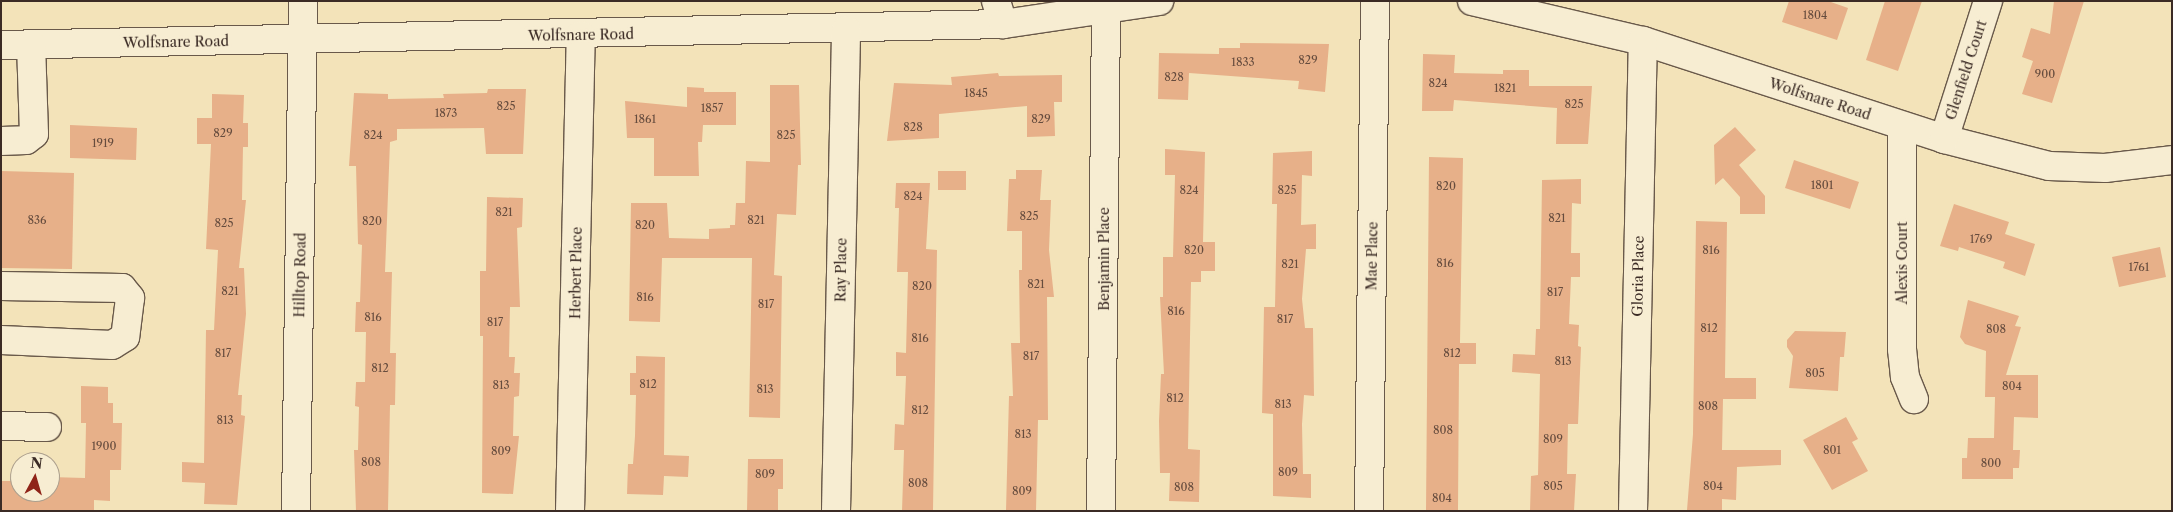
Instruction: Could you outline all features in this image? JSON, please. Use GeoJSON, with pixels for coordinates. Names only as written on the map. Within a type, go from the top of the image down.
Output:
{"type":"FeatureCollection","features":[{"type":"Feature","properties":{"kind":"street","name":"Hilltop Road"},"geometry":{"type":"LineString","coordinates":[[296,511],[304,39],[303,1]]}},
{"type":"Feature","properties":{"kind":"street","name":"Wolfsnare Road"},"geometry":{"type":"LineString","coordinates":[[1,45],[846,30],[999,13],[1106,7],[1159,1]]}},
{"type":"Feature","properties":{"kind":"street","name":"Mae Place"},"geometry":{"type":"LineString","coordinates":[[1369,511],[1375,1]]}},
{"type":"Feature","properties":{"kind":"street","name":"Wolfsnare Road"},"geometry":{"type":"LineString","coordinates":[[1472,1],[1642,41],[1944,139],[2049,166],[2105,168],[2172,160]]}},
{"type":"Feature","properties":{"kind":"street","name":"Glenfield Court"},"geometry":{"type":"LineString","coordinates":[[1944,139],[1988,1]]}},
{"type":"Feature","properties":{"kind":"street","name":"Benjamin Place"},"geometry":{"type":"LineString","coordinates":[[1102,511],[1106,7]]}},
{"type":"Feature","properties":{"kind":"street","name":"Ray Place"},"geometry":{"type":"LineString","coordinates":[[836,511],[846,30]]}},
{"type":"Feature","properties":{"kind":"street","name":"Herbert Place"},"geometry":{"type":"LineString","coordinates":[[570,511],[581,35]]}},
{"type":"Feature","properties":{"kind":"street","name":"Gloria Place"},"geometry":{"type":"LineString","coordinates":[[1633,511],[1642,41]]}},
{"type":"Feature","properties":{"kind":"street"},"geometry":{"type":"LineString","coordinates":[[1,141],[26,140],[34,134],[31,44]]}},
{"type":"Feature","properties":{"kind":"street","name":"Alexis Court"},"geometry":{"type":"LineString","coordinates":[[1902,126],[1902,349],[1905,377],[1914,399]]}},
{"type":"Feature","properties":{"kind":"street"},"geometry":{"type":"LineString","coordinates":[[1,286],[122,288],[130,298],[125,338],[112,345],[1,340]]}},
{"type":"Feature","properties":{"kind":"street"},"geometry":{"type":"LineString","coordinates":[[1,426],[47,427]]}},
{"type":"Feature","properties":{"kind":"building"},"geometry":{"type":"Polygon","coordinates":[[[1789,1],[1828,1],[1848,8],[1837,40],[1782,22],[1789,1]]]}},
{"type":"Feature","properties":{"kind":"building"},"geometry":{"type":"Polygon","coordinates":[[[1885,1],[1922,1],[1898,71],[1866,60],[1885,1]]]}},
{"type":"Feature","properties":{"kind":"building"},"geometry":{"type":"Polygon","coordinates":[[[2054,1],[2084,1],[2052,103],[2022,94],[2033,61],[2022,57],[2031,28],[2050,34],[2054,1]]]}},
{"type":"Feature","properties":{"kind":"building"},"geometry":{"type":"Polygon","coordinates":[[[1240,43],[1329,44],[1325,92],[1298,89],[1299,81],[1189,73],[1188,100],[1158,99],[1159,53],[1219,54],[1219,48],[1240,48],[1240,43]]]}},
{"type":"Feature","properties":{"kind":"building"},"geometry":{"type":"Polygon","coordinates":[[[1423,54],[1455,55],[1454,73],[1503,74],[1503,70],[1529,70],[1529,86],[1592,86],[1588,144],[1556,144],[1557,108],[1454,100],[1453,111],[1422,111],[1423,54]]]}},
{"type":"Feature","properties":{"kind":"building"},"geometry":{"type":"Polygon","coordinates":[[[998,73],[999,76],[1062,75],[1062,102],[1054,102],[1055,136],[1027,137],[1027,106],[939,114],[939,138],[887,141],[894,83],[952,85],[951,77],[998,73]]]}},
{"type":"Feature","properties":{"kind":"building"},"geometry":{"type":"Polygon","coordinates":[[[770,85],[799,85],[801,165],[798,165],[796,215],[777,214],[774,275],[782,276],[780,418],[749,417],[752,258],[662,258],[660,322],[629,321],[631,203],[667,203],[669,238],[709,239],[709,229],[730,228],[730,225],[735,225],[736,203],[745,203],[746,161],[770,162],[770,85]]]}},
{"type":"Feature","properties":{"kind":"building"},"geometry":{"type":"Polygon","coordinates":[[[687,87],[704,88],[704,92],[736,92],[736,125],[703,125],[702,142],[698,142],[699,176],[654,176],[654,138],[627,138],[625,101],[687,107],[687,87]]]}},
{"type":"Feature","properties":{"kind":"building"},"geometry":{"type":"Polygon","coordinates":[[[488,89],[526,89],[523,154],[486,154],[484,128],[397,129],[397,140],[390,142],[385,272],[392,272],[390,353],[396,353],[395,405],[390,405],[388,511],[356,511],[354,450],[358,450],[359,407],[355,406],[356,382],[365,382],[366,332],[355,332],[356,302],[360,302],[362,245],[358,244],[356,166],[349,166],[354,93],[388,94],[388,99],[444,98],[443,94],[487,93],[488,89]]]}},
{"type":"Feature","properties":{"kind":"building"},"geometry":{"type":"Polygon","coordinates":[[[212,94],[244,95],[243,123],[248,123],[248,147],[243,147],[242,200],[246,200],[239,268],[244,268],[246,314],[238,395],[242,395],[241,415],[245,416],[237,505],[204,504],[205,483],[182,482],[182,462],[204,463],[206,330],[214,330],[218,250],[206,249],[211,144],[197,144],[197,118],[212,118],[212,94]]]}},
{"type":"Feature","properties":{"kind":"building"},"geometry":{"type":"Polygon","coordinates":[[[70,125],[137,128],[136,160],[70,158],[70,125]]]}},
{"type":"Feature","properties":{"kind":"building"},"geometry":{"type":"Polygon","coordinates":[[[1735,127],[1756,150],[1739,165],[1765,196],[1765,214],[1740,214],[1740,197],[1723,178],[1715,185],[1714,145],[1735,127]]]}},
{"type":"Feature","properties":{"kind":"building"},"geometry":{"type":"Polygon","coordinates":[[[1165,149],[1205,152],[1203,242],[1215,242],[1215,271],[1201,271],[1201,282],[1191,282],[1188,449],[1200,450],[1199,502],[1169,501],[1170,473],[1160,473],[1159,421],[1161,374],[1164,374],[1160,297],[1163,297],[1163,257],[1173,257],[1175,175],[1165,175],[1165,149]]]}},
{"type":"Feature","properties":{"kind":"building"},"geometry":{"type":"Polygon","coordinates":[[[1312,151],[1312,176],[1302,175],[1301,225],[1316,224],[1316,249],[1306,249],[1302,299],[1305,328],[1313,328],[1314,396],[1304,395],[1302,424],[1303,474],[1311,474],[1311,498],[1273,496],[1273,414],[1262,413],[1264,307],[1275,307],[1277,204],[1272,204],[1273,153],[1312,151]]]}},
{"type":"Feature","properties":{"kind":"building"},"geometry":{"type":"Polygon","coordinates":[[[1429,157],[1463,158],[1460,343],[1476,343],[1476,364],[1459,364],[1458,511],[1426,511],[1429,157]]]}},
{"type":"Feature","properties":{"kind":"building"},"geometry":{"type":"Polygon","coordinates":[[[1794,160],[1859,182],[1850,209],[1785,188],[1794,160]]]}},
{"type":"Feature","properties":{"kind":"building"},"geometry":{"type":"Polygon","coordinates":[[[1016,170],[1042,170],[1040,200],[1051,200],[1049,250],[1054,297],[1047,297],[1048,420],[1038,420],[1036,511],[1006,511],[1009,396],[1013,396],[1011,343],[1020,343],[1019,270],[1022,270],[1022,231],[1007,231],[1009,179],[1016,179],[1016,170]]]}},
{"type":"Feature","properties":{"kind":"building"},"geometry":{"type":"Polygon","coordinates":[[[1,171],[74,173],[72,269],[1,268],[1,171]]]}},
{"type":"Feature","properties":{"kind":"building"},"geometry":{"type":"Polygon","coordinates":[[[938,171],[966,171],[966,190],[938,190],[938,171]]]}},
{"type":"Feature","properties":{"kind":"building"},"geometry":{"type":"Polygon","coordinates":[[[1581,179],[1581,204],[1572,203],[1571,253],[1580,253],[1580,277],[1571,277],[1569,324],[1579,325],[1578,346],[1581,347],[1578,424],[1568,424],[1567,474],[1576,474],[1574,511],[1530,511],[1531,476],[1538,475],[1540,374],[1512,372],[1513,354],[1535,355],[1536,329],[1540,329],[1542,180],[1581,179]]]}},
{"type":"Feature","properties":{"kind":"building"},"geometry":{"type":"Polygon","coordinates":[[[896,183],[930,183],[926,249],[937,250],[933,511],[902,511],[904,450],[894,450],[895,424],[904,425],[906,376],[896,376],[896,352],[906,353],[908,272],[897,272],[899,208],[895,208],[896,183]]]}},
{"type":"Feature","properties":{"kind":"building"},"geometry":{"type":"Polygon","coordinates":[[[487,197],[523,198],[522,227],[517,228],[520,307],[510,307],[509,357],[515,357],[514,373],[520,373],[519,396],[514,397],[513,436],[519,436],[513,494],[482,493],[483,336],[480,336],[480,271],[486,271],[487,197]]]}},
{"type":"Feature","properties":{"kind":"building"},"geometry":{"type":"Polygon","coordinates":[[[1954,204],[2009,222],[2005,234],[2035,244],[2025,276],[2003,268],[2005,262],[1959,247],[1958,251],[1940,246],[1954,204]]]}},
{"type":"Feature","properties":{"kind":"building"},"geometry":{"type":"Polygon","coordinates":[[[1696,221],[1727,222],[1725,378],[1756,378],[1756,399],[1723,399],[1722,450],[1781,450],[1781,465],[1737,467],[1736,500],[1722,499],[1722,511],[1687,510],[1693,434],[1696,221]]]}},
{"type":"Feature","properties":{"kind":"building"},"geometry":{"type":"Polygon","coordinates":[[[2160,247],[2166,277],[2119,287],[2112,257],[2160,247]]]}},
{"type":"Feature","properties":{"kind":"building"},"geometry":{"type":"Polygon","coordinates":[[[1968,300],[2019,316],[2015,326],[2021,327],[2006,375],[2038,375],[2038,418],[2014,417],[2013,450],[2020,450],[2019,468],[2013,468],[2013,479],[1962,479],[1962,458],[1967,458],[1968,438],[1994,438],[1995,397],[1985,397],[1986,351],[1965,344],[1960,337],[1968,300]]]}},
{"type":"Feature","properties":{"kind":"building"},"geometry":{"type":"Polygon","coordinates":[[[1795,331],[1846,332],[1844,357],[1840,357],[1838,391],[1789,388],[1793,356],[1787,347],[1787,340],[1795,331]]]}},
{"type":"Feature","properties":{"kind":"building"},"geometry":{"type":"Polygon","coordinates":[[[636,356],[665,357],[664,455],[689,456],[688,477],[664,476],[663,495],[627,494],[628,464],[633,464],[635,436],[636,395],[630,395],[630,373],[636,373],[636,356]]]}},
{"type":"Feature","properties":{"kind":"building"},"geometry":{"type":"Polygon","coordinates":[[[81,386],[108,387],[108,403],[113,403],[113,423],[122,423],[121,470],[110,470],[110,501],[94,500],[94,511],[1,511],[1,481],[10,481],[10,502],[60,502],[60,477],[85,478],[86,423],[81,423],[81,386]]]}},
{"type":"Feature","properties":{"kind":"building"},"geometry":{"type":"Polygon","coordinates":[[[1846,417],[1858,439],[1852,442],[1868,471],[1832,490],[1803,440],[1846,417]]]}},
{"type":"Feature","properties":{"kind":"building"},"geometry":{"type":"Polygon","coordinates":[[[748,459],[783,459],[783,489],[778,489],[778,511],[747,511],[748,459]]]}}]}
